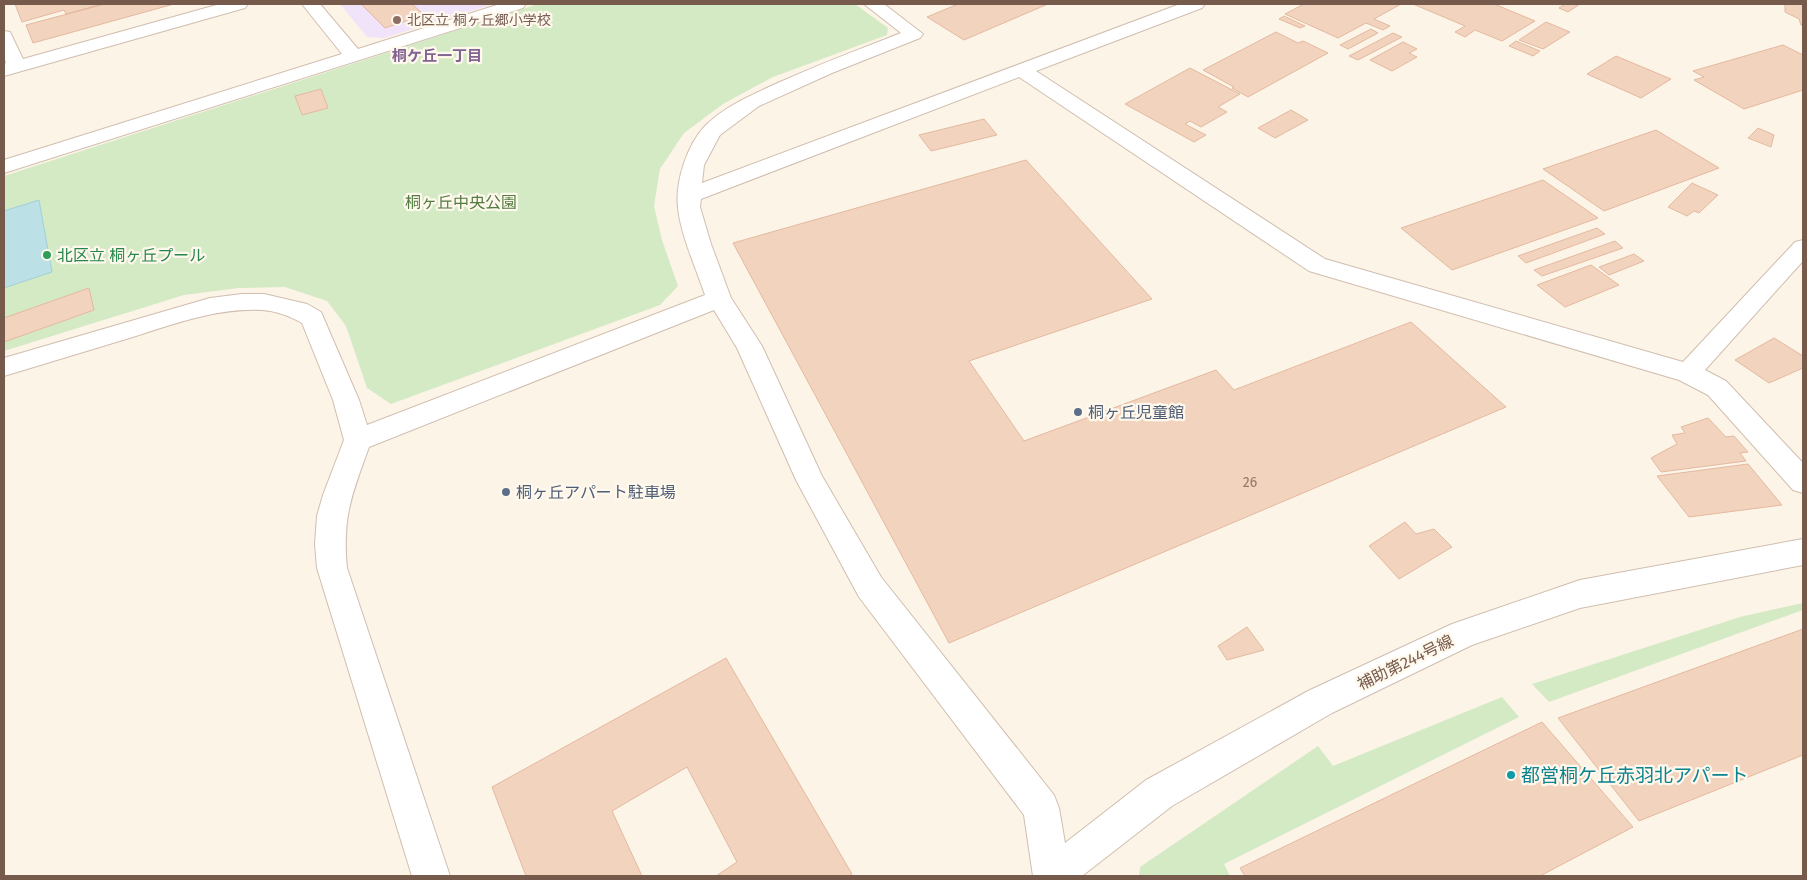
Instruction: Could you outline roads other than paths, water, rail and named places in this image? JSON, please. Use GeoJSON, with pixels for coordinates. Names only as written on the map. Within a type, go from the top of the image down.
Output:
{"type":"FeatureCollection","features":[{"type":"Feature","properties":{"kind":"street"},"geometry":{"type":"LineString","coordinates":[[4,36],[10,68],[239,4]]}},
{"type":"Feature","properties":{"kind":"street"},"geometry":{"type":"LineString","coordinates":[[311,4],[353,55]]}},
{"type":"Feature","properties":{"kind":"street"},"geometry":{"type":"LineString","coordinates":[[4,167],[517,4]]}},
{"type":"Feature","properties":{"kind":"street"},"geometry":{"type":"LineString","coordinates":[[873,4],[914,34],[825,69],[752,102],[731,116],[712,131],[701,148],[693,166],[690,207],[699,244],[719,299],[748,346],[810,480],[870,587],[1041,808],[1052,876]]}},
{"type":"Feature","properties":{"kind":"street"},"geometry":{"type":"LineString","coordinates":[[690,195],[1196,4]]}},
{"type":"Feature","properties":{"kind":"street"},"geometry":{"type":"LineString","coordinates":[[1021,70],[1317,265],[1688,373],[1717,388],[1803,482]]}},
{"type":"Feature","properties":{"kind":"street"},"geometry":{"type":"LineString","coordinates":[[1688,373],[1803,247]]}},
{"type":"Feature","properties":{"kind":"street"},"geometry":{"type":"LineString","coordinates":[[358,440],[719,299]]}},
{"type":"Feature","properties":{"kind":"street"},"geometry":{"type":"LineString","coordinates":[[4,367],[210,306],[242,302],[264,302],[298,310],[312,318],[346,400],[358,440],[337,496],[332,516],[330,544],[332,568],[431,876]]}},
{"type":"Feature","properties":{"kind":"street","name":"補助第244号線"},"geometry":{"type":"LineString","coordinates":[[1052,876],[1159,793],[1320,702],[1463,634],[1580,594],[1803,552]]}},
{"type":"Feature","properties":{"kind":"water"},"geometry":{"type":"Polygon","coordinates":[[[39,200],[52,272],[4,288],[4,211],[39,200]]]}},
{"type":"Feature","properties":{"kind":"place","name":"北区立 桐ヶ丘郷小学校"},"geometry":{"type":"Point","coordinates":[397,20]}},
{"type":"Feature","properties":{"kind":"place","name":"北区立 桐ヶ丘プール"},"geometry":{"type":"Point","coordinates":[47,255]}},
{"type":"Feature","properties":{"kind":"place","name":"桐ヶ丘児童館"},"geometry":{"type":"Point","coordinates":[1078,412]}},
{"type":"Feature","properties":{"kind":"place","name":"桐ヶ丘アパート駐車場"},"geometry":{"type":"Point","coordinates":[506,492]}},
{"type":"Feature","properties":{"kind":"place","name":"都営桐ケ丘赤羽北アパート"},"geometry":{"type":"Point","coordinates":[1511,775]}},
{"type":"Feature","properties":{"kind":"district","name":"桐ケ丘一丁目"},"geometry":{"type":"Point","coordinates":[437,56]}},
{"type":"Feature","properties":{"kind":"park label","name":"桐ヶ丘中央公園"},"geometry":{"type":"Point","coordinates":[461,202]}}]}
